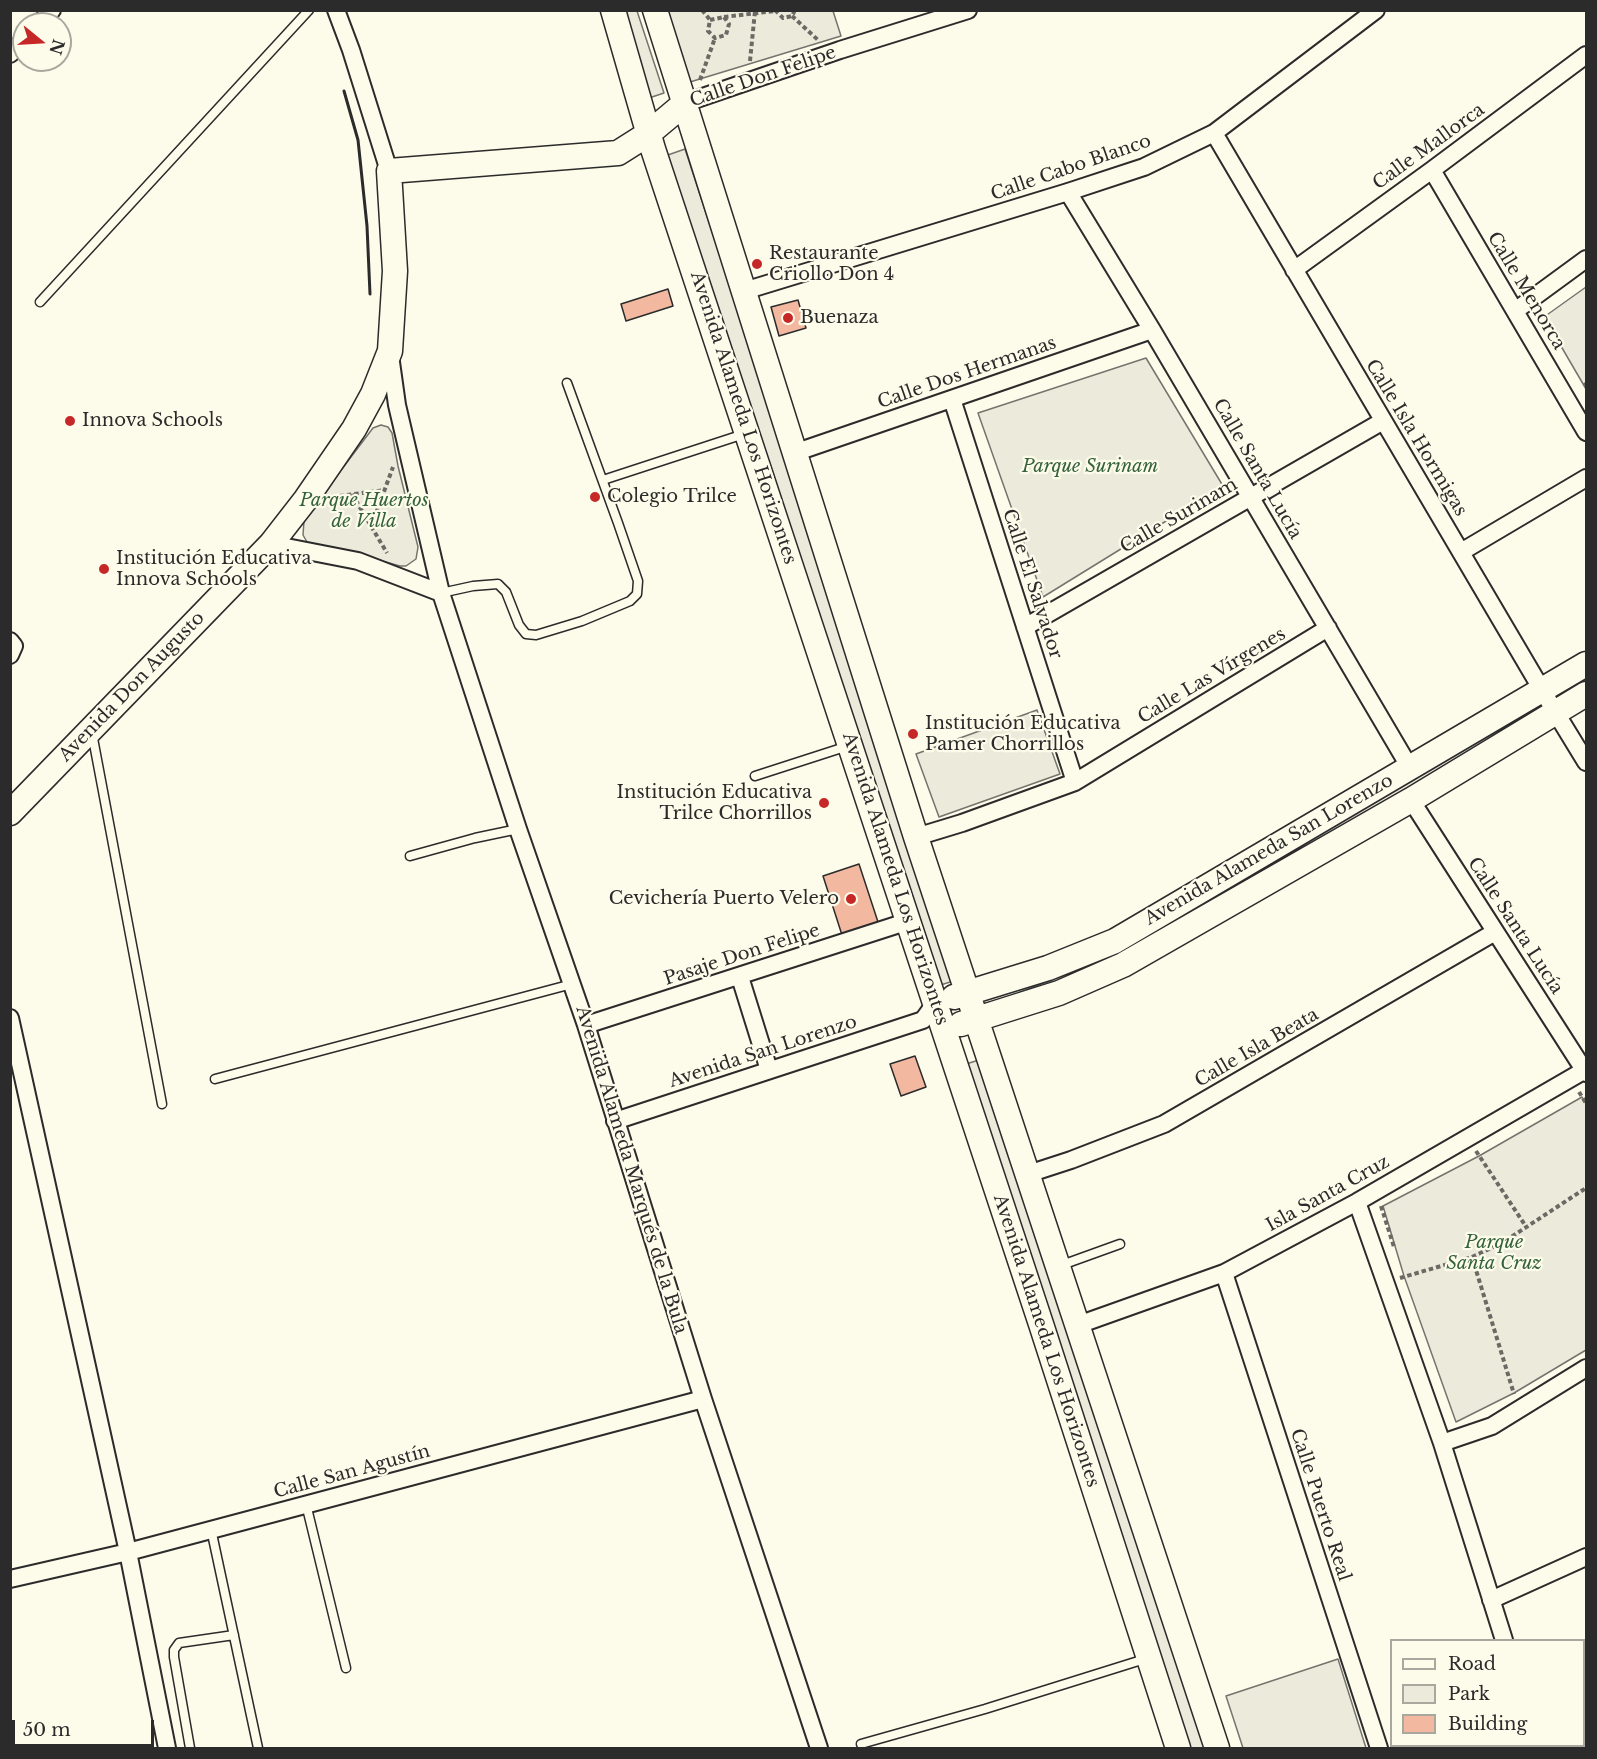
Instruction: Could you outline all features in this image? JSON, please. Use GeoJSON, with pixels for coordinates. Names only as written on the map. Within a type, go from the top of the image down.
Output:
{"type":"FeatureCollection","features":[{"type":"Feature","properties":{"kind":"main road","name":"Avenida Alameda Los Horizontes"},"geometry":{"type":"LineString","coordinates":[[613,10],[648,134],[909,921],[934,1017],[1045,1335],[1178,1749]]}},
{"type":"Feature","properties":{"kind":"main road","name":"Avenida Alameda Los Horizontes"},"geometry":{"type":"LineString","coordinates":[[655,10],[693,100],[744,291],[916,837],[1217,1749]]}},
{"type":"Feature","properties":{"kind":"main road","name":"Calle Don Felipe"},"geometry":{"type":"LineString","coordinates":[[389,171],[618,153],[693,100]]}},
{"type":"Feature","properties":{"kind":"main road","name":"Avenida Alameda Marqués de la Bula"},"geometry":{"type":"LineString","coordinates":[[389,171],[395,271],[390,351]]}},
{"type":"Feature","properties":{"kind":"main road","name":"Avenida Don Augusto"},"geometry":{"type":"LineString","coordinates":[[10,813],[271,544],[306,499],[354,429],[373,394],[390,351]]}},
{"type":"Feature","properties":{"kind":"main road","name":"Avenida Alameda San Lorenzo"},"geometry":{"type":"LineString","coordinates":[[934,1017],[968,993],[1048,968],[1115,941],[1587,664]]}},
{"type":"Feature","properties":{"kind":"main road","name":"Avenida Alameda San Lorenzo"},"geometry":{"type":"LineString","coordinates":[[934,1017],[976,1019],[1059,993],[1123,965],[1411,800],[1587,694]]}},
{"type":"Feature","properties":{"kind":"street","name":"Avenida Alameda Marqués de la Bula"},"geometry":{"type":"LineString","coordinates":[[336,10],[389,171]]}},
{"type":"Feature","properties":{"kind":"street","name":"Calle Don Felipe"},"geometry":{"type":"LineString","coordinates":[[693,100],[968,10]]}},
{"type":"Feature","properties":{"kind":"street","name":"Calle Cabo Blanco"},"geometry":{"type":"LineString","coordinates":[[744,291],[1144,167],[1214,133],[1375,11]]}},
{"type":"Feature","properties":{"kind":"street","name":"Calle Mallorca"},"geometry":{"type":"LineString","coordinates":[[1294,270],[1432,171],[1587,55]]}},
{"type":"Feature","properties":{"kind":"street","name":"Calle Isla Hormigas"},"geometry":{"type":"LineString","coordinates":[[1214,133],[1555,712],[1587,762]]}},
{"type":"Feature","properties":{"kind":"street","name":"Calle Menorca"},"geometry":{"type":"LineString","coordinates":[[1432,171],[1587,432]]}},
{"type":"Feature","properties":{"kind":"street","name":"Calle Santa Lucía"},"geometry":{"type":"LineString","coordinates":[[1068,192],[1410,768]]}},
{"type":"Feature","properties":{"kind":"street"},"geometry":{"type":"LineString","coordinates":[[1515,311],[1587,259]]}},
{"type":"Feature","properties":{"kind":"street","name":"Calle Dos Hermanas"},"geometry":{"type":"LineString","coordinates":[[794,453],[1152,330]]}},
{"type":"Feature","properties":{"kind":"street","name":"Avenida Alameda Marqués de la Bula"},"geometry":{"type":"LineString","coordinates":[[390,351],[397,405],[441,593],[518,829],[586,1025],[703,1399],[819,1749]]}},
{"type":"Feature","properties":{"kind":"street","name":"Calle El Salvador"},"geometry":{"type":"LineString","coordinates":[[952,399],[1075,782]]}},
{"type":"Feature","properties":{"kind":"street","name":"Calle Surinam"},"geometry":{"type":"LineString","coordinates":[[1025,627],[1383,421]]}},
{"type":"Feature","properties":{"kind":"street"},"geometry":{"type":"LineString","coordinates":[[1461,552],[1587,478]]}},
{"type":"Feature","properties":{"kind":"street"},"geometry":{"type":"LineString","coordinates":[[271,544],[349,558],[441,593]]}},
{"type":"Feature","properties":{"kind":"street","name":"Calle Las Vírgenes"},"geometry":{"type":"LineString","coordinates":[[916,837],[962,823],[1075,782],[1328,628]]}},
{"type":"Feature","properties":{"kind":"street"},"geometry":{"type":"LineString","coordinates":[[10,641],[14,646],[10,655]]}},
{"type":"Feature","properties":{"kind":"street","name":"Calle Santa Lucía"},"geometry":{"type":"LineString","coordinates":[[1411,800],[1586,1071]]}},
{"type":"Feature","properties":{"kind":"street","name":"Pasaje Don Felipe"},"geometry":{"type":"LineString","coordinates":[[586,1025],[909,921]]}},
{"type":"Feature","properties":{"kind":"street","name":"Calle Isla Beata"},"geometry":{"type":"LineString","coordinates":[[1028,1174],[1164,1124],[1495,932]]}},
{"type":"Feature","properties":{"kind":"street"},"geometry":{"type":"LineString","coordinates":[[740,977],[769,1070]]}},
{"type":"Feature","properties":{"kind":"street","name":"Avenida San Lorenzo"},"geometry":{"type":"LineString","coordinates":[[615,1121],[934,1017]]}},
{"type":"Feature","properties":{"kind":"street"},"geometry":{"type":"LineString","coordinates":[[10,1018],[128,1551],[167,1749]]}},
{"type":"Feature","properties":{"kind":"street","name":"Isla Santa Cruz"},"geometry":{"type":"LineString","coordinates":[[1078,1325],[1224,1273],[1357,1202],[1586,1071]]}},
{"type":"Feature","properties":{"kind":"street"},"geometry":{"type":"LineString","coordinates":[[1357,1202],[1442,1443],[1503,1639]]}},
{"type":"Feature","properties":{"kind":"street","name":"Calle Puerto Real"},"geometry":{"type":"LineString","coordinates":[[1224,1273],[1379,1749]]}},
{"type":"Feature","properties":{"kind":"street"},"geometry":{"type":"LineString","coordinates":[[1442,1443],[1492,1426],[1587,1368]]}},
{"type":"Feature","properties":{"kind":"street","name":"Calle San Agustín"},"geometry":{"type":"LineString","coordinates":[[10,1579],[128,1551],[703,1399]]}},
{"type":"Feature","properties":{"kind":"street"},"geometry":{"type":"LineString","coordinates":[[1491,1599],[1587,1557]]}},
{"type":"Feature","properties":{"kind":"lane"},"geometry":{"type":"LineString","coordinates":[[40,302],[309,10]]}},
{"type":"Feature","properties":{"kind":"lane"},"geometry":{"type":"LineString","coordinates":[[441,593],[473,586],[498,584],[506,592],[525,634],[536,636],[582,621],[630,601],[637,594],[638,581],[567,383]]}},
{"type":"Feature","properties":{"kind":"lane"},"geometry":{"type":"LineString","coordinates":[[603,480],[747,433]]}},
{"type":"Feature","properties":{"kind":"lane"},"geometry":{"type":"LineString","coordinates":[[91,730],[162,1104]]}},
{"type":"Feature","properties":{"kind":"lane"},"geometry":{"type":"LineString","coordinates":[[755,776],[851,745]]}},
{"type":"Feature","properties":{"kind":"lane"},"geometry":{"type":"LineString","coordinates":[[410,856],[518,829]]}},
{"type":"Feature","properties":{"kind":"lane"},"geometry":{"type":"LineString","coordinates":[[215,1078],[572,984]]}},
{"type":"Feature","properties":{"kind":"lane"},"geometry":{"type":"LineString","coordinates":[[1058,1266],[1120,1244]]}},
{"type":"Feature","properties":{"kind":"lane"},"geometry":{"type":"LineString","coordinates":[[306,1504],[346,1668]]}},
{"type":"Feature","properties":{"kind":"lane"},"geometry":{"type":"LineString","coordinates":[[211,1529],[258,1749]]}},
{"type":"Feature","properties":{"kind":"lane"},"geometry":{"type":"LineString","coordinates":[[190,1749],[174,1650],[178,1643],[234,1635]]}},
{"type":"Feature","properties":{"kind":"lane"},"geometry":{"type":"LineString","coordinates":[[861,1744],[985,1709],[1149,1658]]}},
{"type":"Feature","properties":{"kind":"path"},"geometry":{"type":"LineString","coordinates":[[702,10],[710,20],[708,31],[714,38]]}},
{"type":"Feature","properties":{"kind":"path"},"geometry":{"type":"LineString","coordinates":[[792,16],[795,10]]}},
{"type":"Feature","properties":{"kind":"path"},"geometry":{"type":"LineString","coordinates":[[710,20],[775,11],[783,18],[792,16]]}},
{"type":"Feature","properties":{"kind":"path"},"geometry":{"type":"LineString","coordinates":[[750,62],[755,12]]}},
{"type":"Feature","properties":{"kind":"path"},"geometry":{"type":"LineString","coordinates":[[792,16],[821,42]]}},
{"type":"Feature","properties":{"kind":"path"},"geometry":{"type":"LineString","coordinates":[[714,38],[726,35],[729,24],[724,17]]}},
{"type":"Feature","properties":{"kind":"path"},"geometry":{"type":"LineString","coordinates":[[693,100],[714,38]]}},
{"type":"Feature","properties":{"kind":"path"},"geometry":{"type":"LineString","coordinates":[[371,527],[395,463],[397,473]]}},
{"type":"Feature","properties":{"kind":"path"},"geometry":{"type":"LineString","coordinates":[[332,489],[325,498],[384,490]]}},
{"type":"Feature","properties":{"kind":"path"},"geometry":{"type":"LineString","coordinates":[[352,494],[392,561],[384,570]]}},
{"type":"Feature","properties":{"kind":"path"},"geometry":{"type":"LineString","coordinates":[[1469,1137],[1527,1228]]}},
{"type":"Feature","properties":{"kind":"path"},"geometry":{"type":"LineString","coordinates":[[1386,1283],[1472,1257],[1502,1243],[1587,1188]]}},
{"type":"Feature","properties":{"kind":"path"},"geometry":{"type":"LineString","coordinates":[[1472,1257],[1515,1395]]}},
{"type":"Feature","properties":{"kind":"green space"},"geometry":{"type":"Polygon","coordinates":[[[621,11],[637,11],[664,93],[649,98],[621,11]]]}},
{"type":"Feature","properties":{"kind":"green space"},"geometry":{"type":"Polygon","coordinates":[[[665,11],[833,11],[841,36],[690,82],[665,11]]]}},
{"type":"Feature","properties":{"kind":"green space"},"geometry":{"type":"Polygon","coordinates":[[[685,149],[957,980],[937,986],[665,156],[685,149]]]}},
{"type":"Feature","properties":{"kind":"green space"},"geometry":{"type":"Polygon","coordinates":[[[1586,287],[1586,389],[1544,317],[1586,287]]]}},
{"type":"Feature","properties":{"kind":"green space","name":"Parque Surinam"},"geometry":{"type":"Polygon","coordinates":[[[1146,358],[1223,486],[1043,597],[978,413],[1146,358]]]}},
{"type":"Feature","properties":{"kind":"green space","name":"Parque Huertos de Villa"},"geometry":{"type":"Polygon","coordinates":[[[381,425],[388,427],[392,433],[418,547],[416,559],[406,566],[314,546],[307,542],[303,535],[307,515],[373,428],[381,425]]]}},
{"type":"Feature","properties":{"kind":"green space"},"geometry":{"type":"Polygon","coordinates":[[[1037,710],[1060,774],[939,817],[916,754],[1037,710]]]}},
{"type":"Feature","properties":{"kind":"green space"},"geometry":{"type":"Polygon","coordinates":[[[1521,711],[1527,723],[1137,954],[1021,1001],[1018,993],[1132,948],[1521,711]]]}},
{"type":"Feature","properties":{"kind":"green space"},"geometry":{"type":"Polygon","coordinates":[[[982,1059],[1209,1748],[1189,1748],[963,1065],[982,1059]]]}},
{"type":"Feature","properties":{"kind":"green space","name":"Parque Santa Cruz"},"geometry":{"type":"Polygon","coordinates":[[[1582,1097],[1586,1104],[1586,1350],[1514,1393],[1456,1422],[1404,1276],[1383,1206],[1479,1156],[1582,1097]]]}},
{"type":"Feature","properties":{"kind":"green space"},"geometry":{"type":"Polygon","coordinates":[[[1338,1659],[1366,1748],[1243,1748],[1226,1696],[1338,1659]]]}},
{"type":"Feature","properties":{"kind":"building"},"geometry":{"type":"Polygon","coordinates":[[[668,289],[673,306],[626,321],[621,304],[668,289]]]}},
{"type":"Feature","properties":{"kind":"building","name":"Buenaza"},"geometry":{"type":"Polygon","coordinates":[[[798,300],[806,328],[779,336],[771,307],[798,300]]]}},
{"type":"Feature","properties":{"kind":"building","name":"Cevichería Puerto Velero"},"geometry":{"type":"Polygon","coordinates":[[[859,864],[878,922],[842,935],[823,876],[859,864]]]}},
{"type":"Feature","properties":{"kind":"building"},"geometry":{"type":"Polygon","coordinates":[[[915,1056],[926,1087],[901,1096],[890,1064],[915,1056]]]}},
{"type":"Feature","properties":{"kind":"wall"},"geometry":{"type":"LineString","coordinates":[[344,91],[358,140],[367,226],[370,294]]}},
{"type":"Feature","properties":{"kind":"place","name":"Restaurante Criollo Don 4"},"geometry":{"type":"Point","coordinates":[757,264]}},
{"type":"Feature","properties":{"kind":"place","name":"Buenaza"},"geometry":{"type":"Point","coordinates":[788,318]}},
{"type":"Feature","properties":{"kind":"place","name":"Innova Schools"},"geometry":{"type":"Point","coordinates":[70,421]}},
{"type":"Feature","properties":{"kind":"place","name":"Colegio Trilce"},"geometry":{"type":"Point","coordinates":[595,497]}},
{"type":"Feature","properties":{"kind":"place","name":"Institución Educativa Innova Schools"},"geometry":{"type":"Point","coordinates":[104,569]}},
{"type":"Feature","properties":{"kind":"place","name":"Institución Educativa Pamer Chorrillos"},"geometry":{"type":"Point","coordinates":[913,734]}},
{"type":"Feature","properties":{"kind":"place","name":"Institución Educativa Trilce Chorrillos"},"geometry":{"type":"Point","coordinates":[824,803]}},
{"type":"Feature","properties":{"kind":"place","name":"Cevichería Puerto Velero"},"geometry":{"type":"Point","coordinates":[851,899]}}]}
